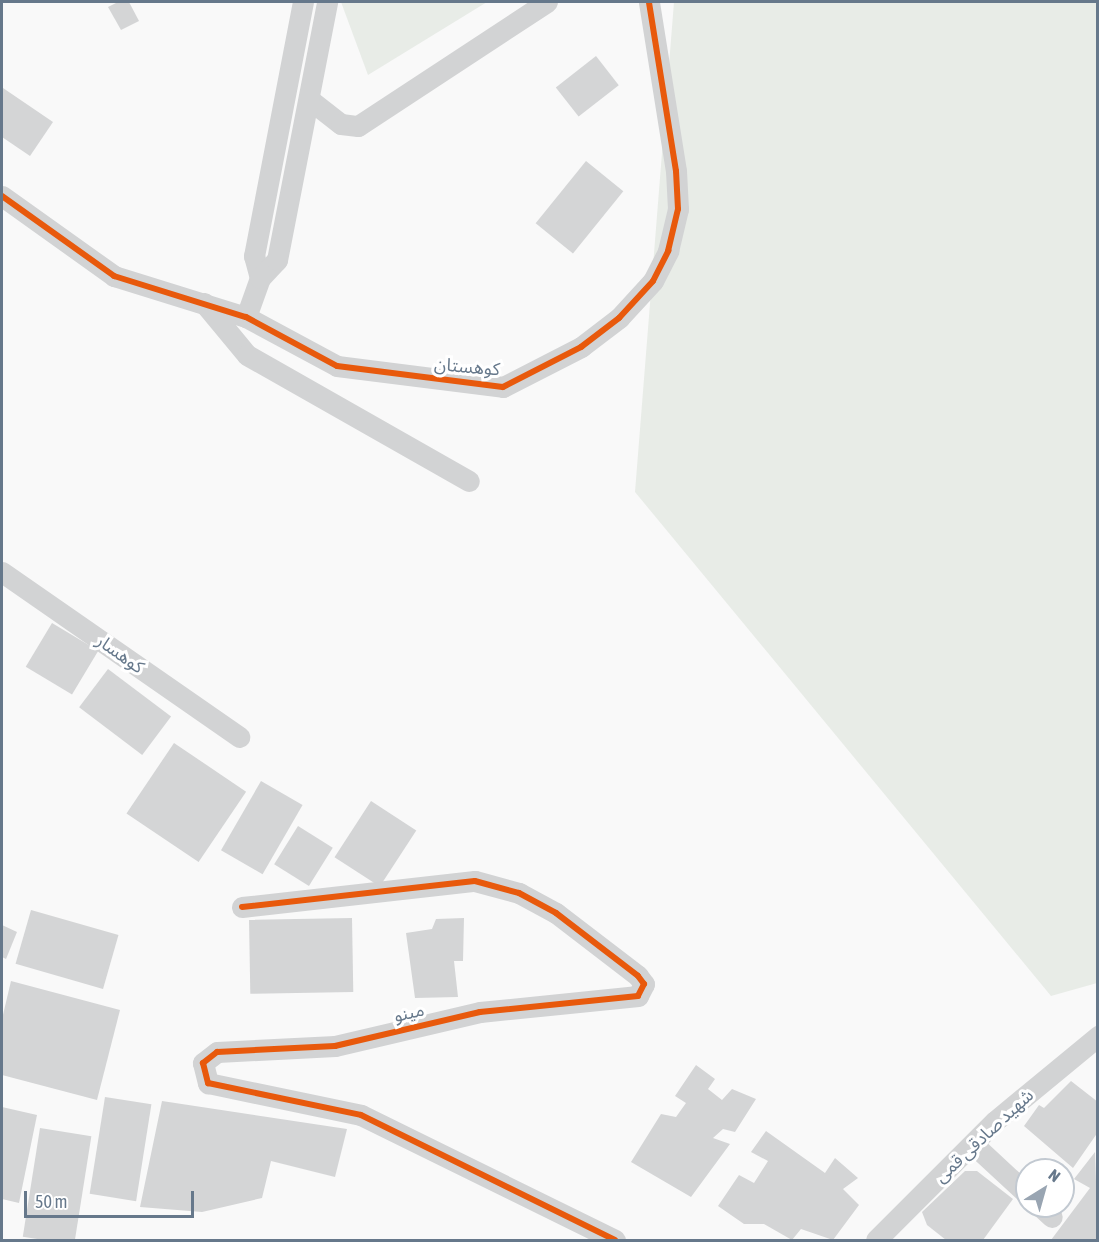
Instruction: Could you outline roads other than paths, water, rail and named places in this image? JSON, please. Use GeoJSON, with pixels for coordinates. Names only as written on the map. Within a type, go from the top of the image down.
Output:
{"type":"FeatureCollection","features":[{"type":"Feature","properties":{"kind":"street"},"geometry":{"type":"LineString","coordinates":[[260,278],[254,256],[303,2]]}},
{"type":"Feature","properties":{"kind":"street"},"geometry":{"type":"LineString","coordinates":[[246,317],[260,278],[277,260],[310,100],[327,2]]}},
{"type":"Feature","properties":{"kind":"street"},"geometry":{"type":"LineString","coordinates":[[310,100],[341,124],[358,126],[547,2]]}},
{"type":"Feature","properties":{"kind":"street","name":"کوهستان"},"geometry":{"type":"LineString","coordinates":[[2,196],[114,276],[246,317],[347,370],[503,387],[582,347],[619,318],[653,281],[668,251],[678,209],[649,2]]}},
{"type":"Feature","properties":{"kind":"street"},"geometry":{"type":"LineString","coordinates":[[204,303],[247,355],[469,481]]}},
{"type":"Feature","properties":{"kind":"street","name":"کوهسار"},"geometry":{"type":"LineString","coordinates":[[2,572],[239,737]]}},
{"type":"Feature","properties":{"kind":"street","name":"مینو"},"geometry":{"type":"LineString","coordinates":[[242,907],[475,881],[519,893],[556,913],[638,976],[644,984],[638,996],[480,1012],[335,1046],[217,1052],[203,1063],[208,1083],[361,1115],[615,1240]]}},
{"type":"Feature","properties":{"kind":"street","name":"شهید صادقی قمی"},"geometry":{"type":"LineString","coordinates":[[876,1240],[973,1144],[1098,1036]]}},
{"type":"Feature","properties":{"kind":"street"},"geometry":{"type":"LineString","coordinates":[[973,1144],[1015,1183]]}}]}
